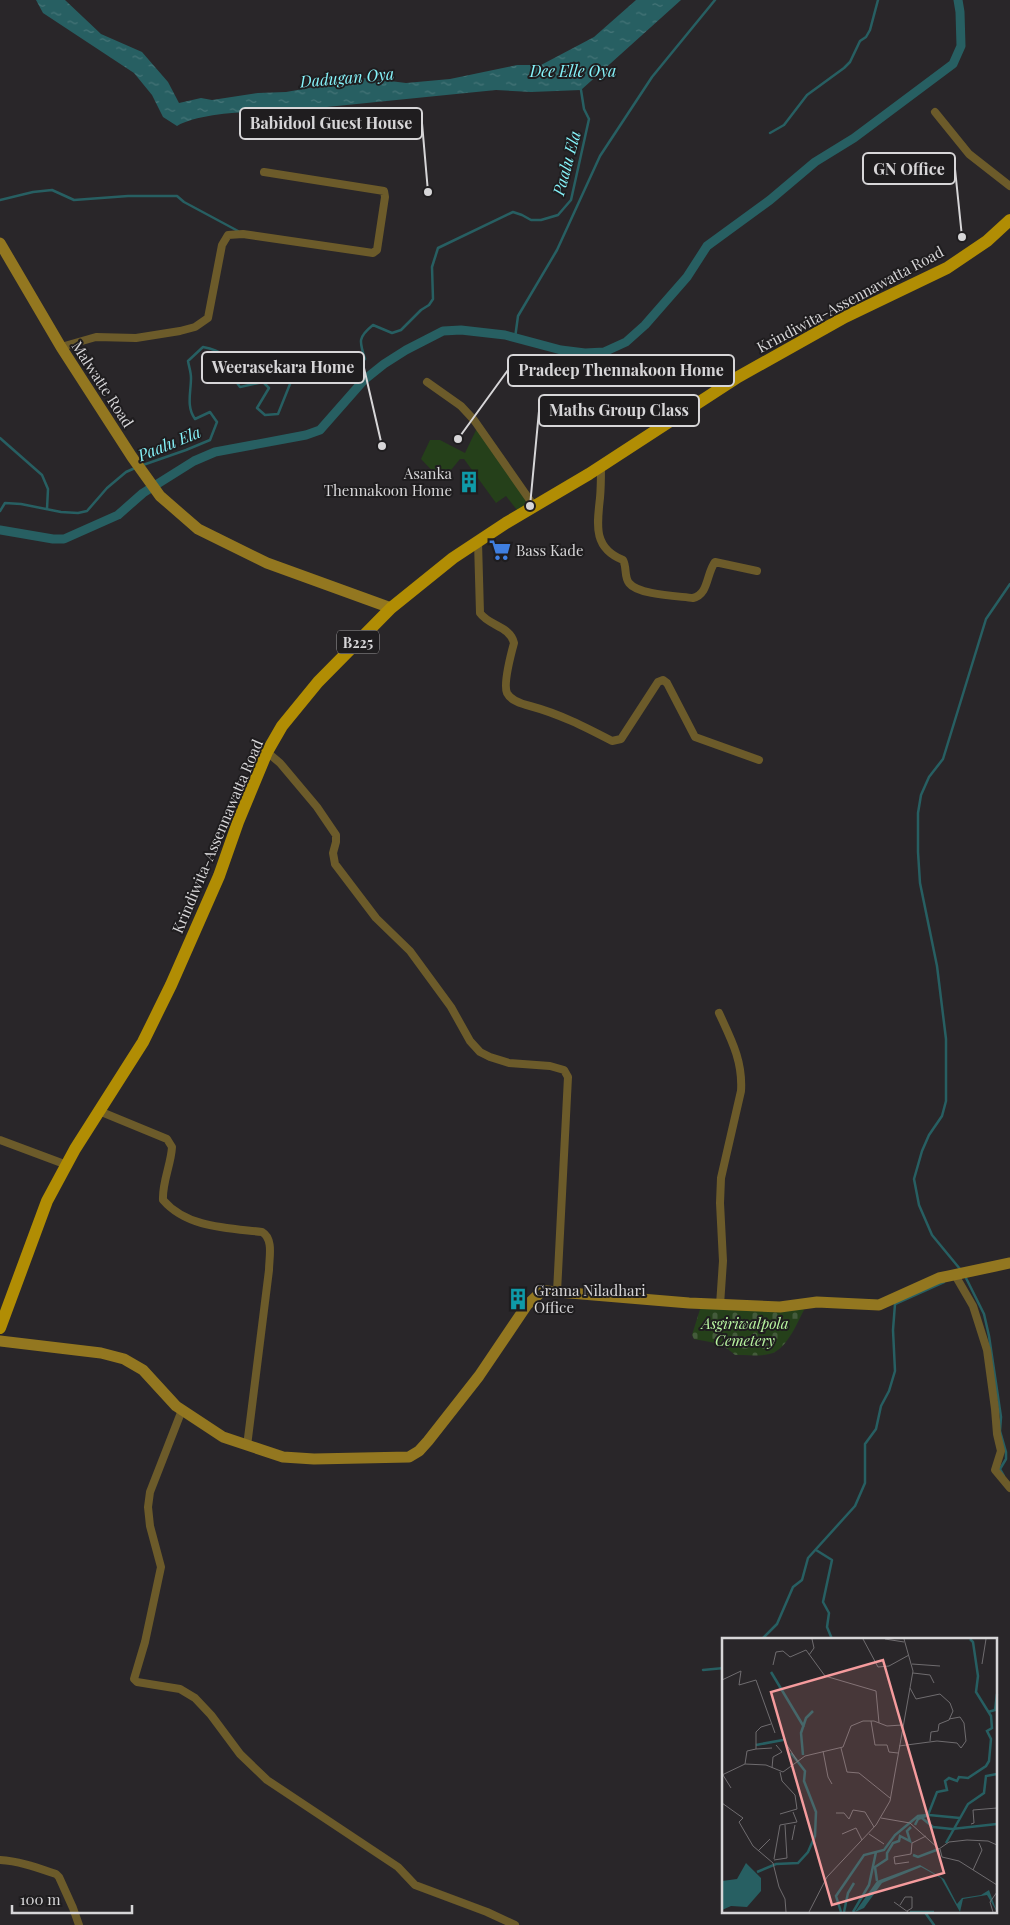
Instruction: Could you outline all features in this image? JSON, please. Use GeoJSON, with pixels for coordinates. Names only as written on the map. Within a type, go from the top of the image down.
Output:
{"type":"FeatureCollection","features":[{"type":"Feature","properties":{"kind":"main road","name":"Krindiwita-Assennawatta Road"},"geometry":{"type":"LineString","coordinates":[[0,1328],[47,1201],[99,1111],[143,1042],[171,985],[219,876],[238,822],[267,752],[282,726],[318,682],[390,608],[415,587],[478,542],[601,466],[738,377],[845,317],[947,268],[987,241],[1010,220]]}},
{"type":"Feature","properties":{"kind":"street"},"geometry":{"type":"LineString","coordinates":[[935,112],[969,154],[1010,186]]}},
{"type":"Feature","properties":{"kind":"street"},"geometry":{"type":"LineString","coordinates":[[61,347],[96,337],[136,338],[195,327],[208,318],[222,245],[228,235],[243,234],[373,253],[377,250],[385,197],[384,191],[264,172]]}},
{"type":"Feature","properties":{"kind":"street","name":"Malwatte Road"},"geometry":{"type":"LineString","coordinates":[[0,243],[61,347],[160,496],[198,529],[267,563],[390,608]]}},
{"type":"Feature","properties":{"kind":"street"},"geometry":{"type":"LineString","coordinates":[[427,382],[461,406],[474,420],[534,506]]}},
{"type":"Feature","properties":{"kind":"street"},"geometry":{"type":"LineString","coordinates":[[601,466],[597,514],[598,534],[605,548],[613,556],[624,560],[626,579],[630,585],[650,593],[693,598],[699,597],[704,592],[708,576],[715,562],[757,571]]}},
{"type":"Feature","properties":{"kind":"street"},"geometry":{"type":"LineString","coordinates":[[478,542],[480,613],[485,619],[507,631],[512,636],[514,643],[506,691],[510,698],[577,722],[612,741],[621,739],[658,682],[662,680],[668,683],[695,738],[758,760]]}},
{"type":"Feature","properties":{"kind":"street"},"geometry":{"type":"LineString","coordinates":[[267,752],[280,763],[317,807],[336,835],[333,853],[335,864],[376,918],[410,951],[451,1007],[470,1041],[480,1052],[509,1063],[550,1066],[564,1070],[568,1078],[557,1292]]}},
{"type":"Feature","properties":{"kind":"street"},"geometry":{"type":"LineString","coordinates":[[718,1013],[741,1065],[742,1077],[741,1091],[721,1178],[720,1204],[723,1261],[720,1304]]}},
{"type":"Feature","properties":{"kind":"street"},"geometry":{"type":"LineString","coordinates":[[99,1111],[166,1139],[172,1147],[170,1165],[162,1194],[163,1200],[168,1206],[191,1220],[209,1226],[262,1232],[267,1235],[270,1242],[269,1270],[247,1446]]}},
{"type":"Feature","properties":{"kind":"street"},"geometry":{"type":"LineString","coordinates":[[0,1140],[67,1165]]}},
{"type":"Feature","properties":{"kind":"street"},"geometry":{"type":"LineString","coordinates":[[0,1341],[102,1353],[124,1359],[143,1370],[182,1410],[222,1437],[283,1457],[314,1459],[410,1457],[428,1441],[479,1376],[527,1305],[540,1293],[557,1292],[780,1307],[817,1302],[879,1305],[939,1278],[1010,1263]]}},
{"type":"Feature","properties":{"kind":"street"},"geometry":{"type":"LineString","coordinates":[[955,1275],[973,1306],[987,1350],[996,1409],[997,1434],[1001,1451],[994,1470],[1010,1488]]}},
{"type":"Feature","properties":{"kind":"street"},"geometry":{"type":"LineString","coordinates":[[182,1410],[150,1492],[148,1507],[150,1526],[161,1567],[145,1642],[134,1680],[136,1682],[180,1689],[195,1698],[211,1715],[240,1754],[267,1780],[398,1867],[415,1885],[487,1912],[515,1925]]}},
{"type":"Feature","properties":{"kind":"street"},"geometry":{"type":"LineString","coordinates":[[0,1860],[28,1865],[56,1874],[74,1908],[79,1925]]}},
{"type":"Feature","properties":{"kind":"green space"},"geometry":{"type":"Polygon","coordinates":[[[478,426],[534,506],[520,514],[506,496],[496,503],[464,459],[460,459],[442,481],[421,459],[430,440],[440,440],[465,453],[478,426]]]}},
{"type":"Feature","properties":{"kind":"green space","name":"Asgiriwalpola Cemetery"},"geometry":{"type":"Polygon","coordinates":[[[701,1306],[802,1307],[804,1310],[788,1339],[775,1352],[761,1355],[735,1355],[720,1345],[694,1339],[692,1335],[701,1306]]]}},
{"type":"Feature","properties":{"kind":"water","name":"Dee Elle Oya"},"geometry":{"type":"Polygon","coordinates":[[[36,0],[65,0],[101,34],[142,52],[168,82],[179,103],[201,98],[212,100],[258,93],[286,92],[366,78],[406,83],[450,79],[517,65],[541,65],[594,37],[636,0],[681,0],[581,90],[531,92],[496,90],[277,112],[226,114],[198,118],[177,126],[163,117],[152,95],[134,73],[43,13],[36,0]]]}},
{"type":"Feature","properties":{"kind":"waterway"},"geometry":{"type":"LineString","coordinates":[[515,338],[518,316],[557,250],[600,156],[652,77],[715,0]]}},
{"type":"Feature","properties":{"kind":"waterway"},"geometry":{"type":"LineString","coordinates":[[770,133],[784,125],[807,95],[850,62],[860,41],[866,37],[870,30],[878,0]]}},
{"type":"Feature","properties":{"kind":"waterway"},"geometry":{"type":"LineString","coordinates":[[0,530],[53,539],[64,539],[118,515],[143,493],[194,461],[215,452],[306,435],[320,430],[364,380],[406,350],[443,331],[461,330],[505,335],[561,350],[585,353],[604,352],[626,342],[645,325],[687,277],[707,246],[770,200],[815,162],[854,138],[953,64],[961,46],[958,0]]}},
{"type":"Feature","properties":{"kind":"waterway","name":"Paalu Ela"},"geometry":{"type":"LineString","coordinates":[[143,465],[210,440],[217,422],[210,412],[195,419],[190,404],[191,376],[188,361],[203,347],[220,353],[225,357],[240,387],[263,382],[269,388],[257,408],[265,415],[278,414],[294,374],[303,369],[336,377],[350,373],[365,359],[361,340],[368,329],[373,325],[392,333],[401,330],[421,310],[429,305],[433,299],[432,267],[438,248],[513,212],[531,220],[541,220],[558,215],[571,200],[589,119],[584,109],[581,90]]}},
{"type":"Feature","properties":{"kind":"waterway"},"geometry":{"type":"LineString","coordinates":[[0,200],[33,192],[52,190],[74,200],[128,196],[177,196],[184,202],[238,231]]}},
{"type":"Feature","properties":{"kind":"waterway"},"geometry":{"type":"LineString","coordinates":[[0,438],[42,475],[48,489],[47,509]]}},
{"type":"Feature","properties":{"kind":"waterway","name":"Paalu Ela"},"geometry":{"type":"LineString","coordinates":[[0,511],[5,503],[21,504],[61,512],[78,513],[87,511],[107,488],[126,472],[135,468]]}},
{"type":"Feature","properties":{"kind":"waterway"},"geometry":{"type":"LineString","coordinates":[[960,1269],[932,1235],[919,1205],[914,1179],[922,1151],[929,1135],[942,1116],[946,1101],[946,1039],[937,966],[920,883],[918,813],[921,795],[929,777],[943,759],[986,619],[1010,584]]}},
{"type":"Feature","properties":{"kind":"waterway"},"geometry":{"type":"LineString","coordinates":[[965,1276],[984,1314],[989,1336],[1001,1417],[1000,1431],[1006,1452],[1006,1459],[1000,1469],[1004,1476]]}},
{"type":"Feature","properties":{"kind":"waterway"},"geometry":{"type":"LineString","coordinates":[[763,1638],[777,1624],[793,1587],[802,1580],[808,1558],[855,1506],[865,1483],[865,1444],[876,1429],[881,1406],[889,1391],[895,1371],[893,1330],[895,1304],[944,1282]]}},
{"type":"Feature","properties":{"kind":"waterway"},"geometry":{"type":"LineString","coordinates":[[816,1550],[832,1560],[823,1602],[829,1613],[827,1627],[832,1638]]}},
{"type":"Feature","properties":{"kind":"waterway"},"geometry":{"type":"LineString","coordinates":[[703,1670],[722,1668]]}},
{"type":"Feature","properties":{"kind":"waterway"},"geometry":{"type":"LineString","coordinates":[[925,1912],[934,1925]]}},
{"type":"Feature","properties":{"kind":"place","name":"Babidool Guest House"},"geometry":{"type":"Point","coordinates":[428,192]}},
{"type":"Feature","properties":{"kind":"place","name":"GN Office"},"geometry":{"type":"Point","coordinates":[962,237]}},
{"type":"Feature","properties":{"kind":"place","name":"Pradeep Thennakoon Home"},"geometry":{"type":"Point","coordinates":[458,439]}},
{"type":"Feature","properties":{"kind":"place","name":"Weerasekara Home"},"geometry":{"type":"Point","coordinates":[382,446]}},
{"type":"Feature","properties":{"kind":"place","name":"Asanka Thennakoon Home"},"geometry":{"type":"Point","coordinates":[469,482]}},
{"type":"Feature","properties":{"kind":"place","name":"Maths Group Class"},"geometry":{"type":"Point","coordinates":[530,506]}},
{"type":"Feature","properties":{"kind":"place","name":"Bass Kade"},"geometry":{"type":"Point","coordinates":[500,550]}},
{"type":"Feature","properties":{"kind":"place","name":"Grama Niladhari Office"},"geometry":{"type":"Point","coordinates":[518,1299]}},
{"type":"Feature","properties":{"kind":"water label","name":"Dadugan Oya"},"geometry":{"type":"Point","coordinates":[347,77]}}]}
